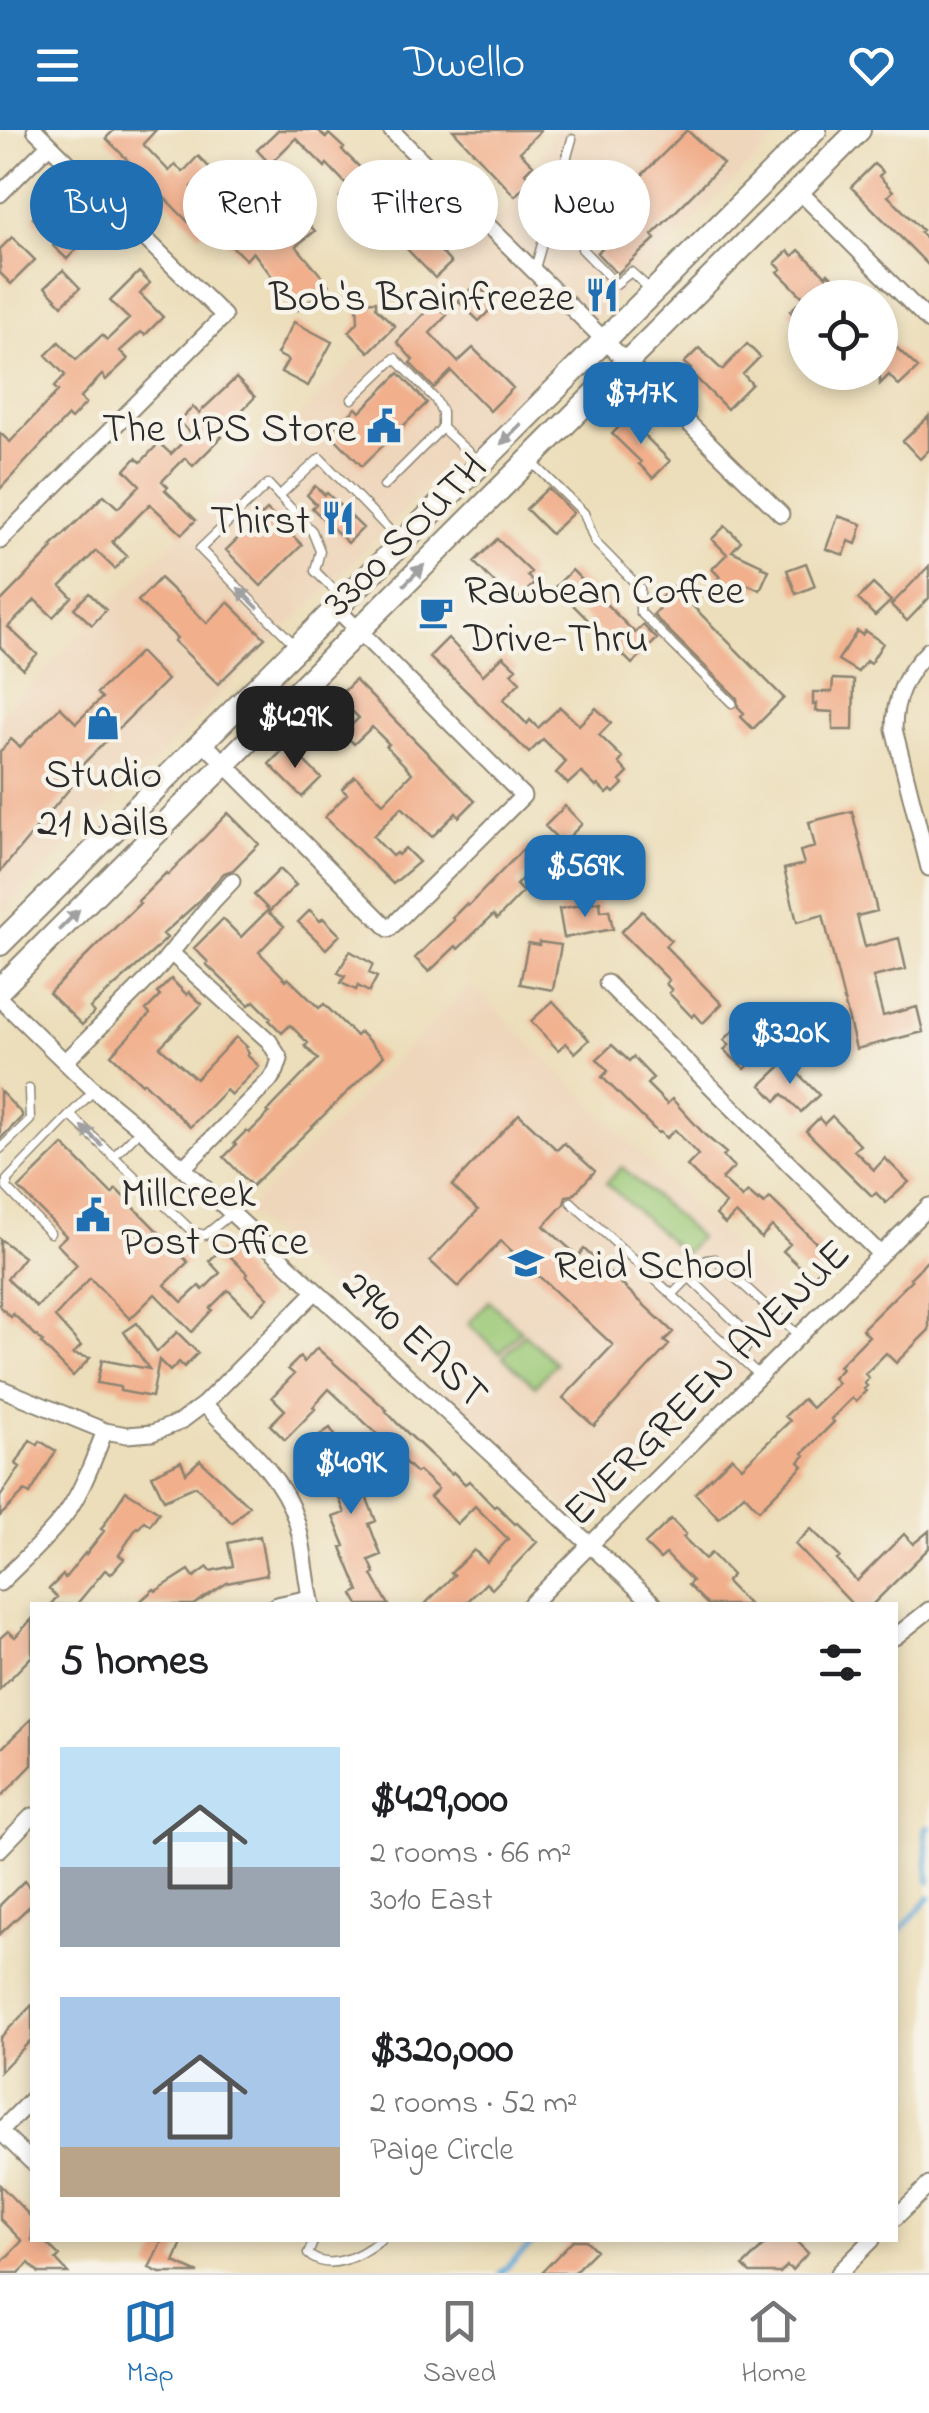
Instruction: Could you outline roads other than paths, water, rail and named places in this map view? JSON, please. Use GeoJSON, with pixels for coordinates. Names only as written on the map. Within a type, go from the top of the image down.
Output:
{"type":"FeatureCollection","features":[{"type":"Feature","properties":{"kind":"main road","name":"3300 SOUTH"},"geometry":{"type":"LineString","coordinates":[[0,944],[815,130]]}},
{"type":"Feature","properties":{"kind":"main road","name":"3300 SOUTH"},"geometry":{"type":"LineString","coordinates":[[0,989],[858,130]]}},
{"type":"Feature","properties":{"kind":"street"},"geometry":{"type":"LineString","coordinates":[[0,541],[224,316],[36,130]]}},
{"type":"Feature","properties":{"kind":"street"},"geometry":{"type":"LineString","coordinates":[[391,130],[781,514]]}},
{"type":"Feature","properties":{"kind":"street"},"geometry":{"type":"LineString","coordinates":[[0,194],[50,144]]}},
{"type":"Feature","properties":{"kind":"street"},"geometry":{"type":"LineString","coordinates":[[798,190],[929,321]]}},
{"type":"Feature","properties":{"kind":"street"},"geometry":{"type":"LineString","coordinates":[[203,742],[389,929],[524,796],[358,630],[340,604]]}},
{"type":"Feature","properties":{"kind":"street"},"geometry":{"type":"LineString","coordinates":[[929,650],[906,679],[897,698],[894,718],[896,745],[929,868]]}},
{"type":"Feature","properties":{"kind":"street"},"geometry":{"type":"LineString","coordinates":[[64,1062],[171,953],[232,881]]}},
{"type":"Feature","properties":{"kind":"street"},"geometry":{"type":"LineString","coordinates":[[171,953],[269,1041],[280,1059],[269,1081],[183,1168]]}},
{"type":"Feature","properties":{"kind":"street"},"geometry":{"type":"LineString","coordinates":[[607,983],[880,1254]]}},
{"type":"Feature","properties":{"kind":"street","name":"2940 EAST"},"geometry":{"type":"LineString","coordinates":[[0,1000],[652,1602]]}},
{"type":"Feature","properties":{"kind":"street","name":"EVERGREEN AVENUE"},"geometry":{"type":"LineString","coordinates":[[533,1602],[929,1206]]}},
{"type":"Feature","properties":{"kind":"street"},"geometry":{"type":"LineString","coordinates":[[0,1388],[105,1431],[127,1435],[152,1433],[180,1422],[204,1404],[316,1292]]}},
{"type":"Feature","properties":{"kind":"street"},"geometry":{"type":"LineString","coordinates":[[204,1404],[268,1469],[290,1501],[298,1524],[311,1602]]}},
{"type":"Feature","properties":{"kind":"street"},"geometry":{"type":"LineString","coordinates":[[0,1583],[67,1512],[85,1481],[105,1431]]}},
{"type":"Feature","properties":{"kind":"street"},"geometry":{"type":"LineString","coordinates":[[898,1635],[929,1610]]}},
{"type":"Feature","properties":{"kind":"street"},"geometry":{"type":"LineString","coordinates":[[0,1848],[30,1818]]}},
{"type":"Feature","properties":{"kind":"street"},"geometry":{"type":"LineString","coordinates":[[30,2101],[0,2131],[30,2160]]}},
{"type":"Feature","properties":{"kind":"street"},"geometry":{"type":"LineString","coordinates":[[898,2215],[929,2185]]}},
{"type":"Feature","properties":{"kind":"street"},"geometry":{"type":"LineString","coordinates":[[839,2273],[870,2242]]}},
{"type":"Feature","properties":{"kind":"lane"},"geometry":{"type":"LineString","coordinates":[[566,160],[572,138]]}},
{"type":"Feature","properties":{"kind":"lane"},"geometry":{"type":"LineString","coordinates":[[776,168],[798,190]]}},
{"type":"Feature","properties":{"kind":"lane"},"geometry":{"type":"LineString","coordinates":[[534,272],[540,250]]}},
{"type":"Feature","properties":{"kind":"lane"},"geometry":{"type":"LineString","coordinates":[[584,250],[616,284],[631,272],[654,293]]}},
{"type":"Feature","properties":{"kind":"lane"},"geometry":{"type":"LineString","coordinates":[[352,399],[394,358],[435,399],[442,412],[442,428],[384,486]]}},
{"type":"Feature","properties":{"kind":"lane"},"geometry":{"type":"LineString","coordinates":[[442,428],[481,464]]}},
{"type":"Feature","properties":{"kind":"lane"},"geometry":{"type":"LineString","coordinates":[[279,496],[320,458],[401,542]]}},
{"type":"Feature","properties":{"kind":"lane"},"geometry":{"type":"LineString","coordinates":[[530,460],[584,513],[595,542],[640,588],[640,612],[732,704]]}},
{"type":"Feature","properties":{"kind":"lane"},"geometry":{"type":"LineString","coordinates":[[297,647],[200,550],[268,484],[312,532],[320,551],[315,571],[340,604]]}},
{"type":"Feature","properties":{"kind":"lane"},"geometry":{"type":"LineString","coordinates":[[0,1149],[30,1120],[29,1088]]}},
{"type":"Feature","properties":{"kind":"lane"},"geometry":{"type":"LineString","coordinates":[[50,1232],[6,1188],[7,1180],[94,1090]]}},
{"type":"Feature","properties":{"kind":"lane"},"geometry":{"type":"LineString","coordinates":[[70,1115],[193,1232],[205,1235],[232,1214]]}},
{"type":"Feature","properties":{"kind":"lane"},"geometry":{"type":"LineString","coordinates":[[113,1157],[141,1129]]}},
{"type":"Feature","properties":{"kind":"lane"},"geometry":{"type":"LineString","coordinates":[[572,1202],[760,1375]]}},
{"type":"Feature","properties":{"kind":"lane"},"geometry":{"type":"LineString","coordinates":[[672,1294],[706,1260],[715,1259],[799,1336]]}},
{"type":"Feature","properties":{"kind":"lane"},"geometry":{"type":"LineString","coordinates":[[689,1278],[748,1334],[750,1342],[740,1357]]}},
{"type":"Feature","properties":{"kind":"lane"},"geometry":{"type":"LineString","coordinates":[[313,2242],[310,2258],[330,2268],[352,2261],[377,2242]]}},
{"type":"Feature","properties":{"kind":"waterway"},"geometry":{"type":"LineString","coordinates":[[929,1827],[925,1829],[929,1882]]}},
{"type":"Feature","properties":{"kind":"waterway"},"geometry":{"type":"LineString","coordinates":[[898,1933],[929,1898]]}},
{"type":"Feature","properties":{"kind":"waterway"},"geometry":{"type":"LineString","coordinates":[[500,2273],[534,2242]]}},
{"type":"Feature","properties":{"kind":"place","name":"Bob's Brainfreeze"},"geometry":{"type":"Point","coordinates":[602,295]}},
{"type":"Feature","properties":{"kind":"place","name":"The UPS Store"},"geometry":{"type":"Point","coordinates":[384,426]}},
{"type":"Feature","properties":{"kind":"place","name":"Thirst"},"geometry":{"type":"Point","coordinates":[338,518]}},
{"type":"Feature","properties":{"kind":"place","name":"Rawbean Coffee Drive-Thru"},"geometry":{"type":"Point","coordinates":[436,612]}},
{"type":"Feature","properties":{"kind":"place","name":"Studio 21 Nails"},"geometry":{"type":"Point","coordinates":[103,723]}},
{"type":"Feature","properties":{"kind":"place","name":"Millcreek Post Office"},"geometry":{"type":"Point","coordinates":[93,1215]}},
{"type":"Feature","properties":{"kind":"place","name":"Reid School"},"geometry":{"type":"Point","coordinates":[526,1263]}}]}
